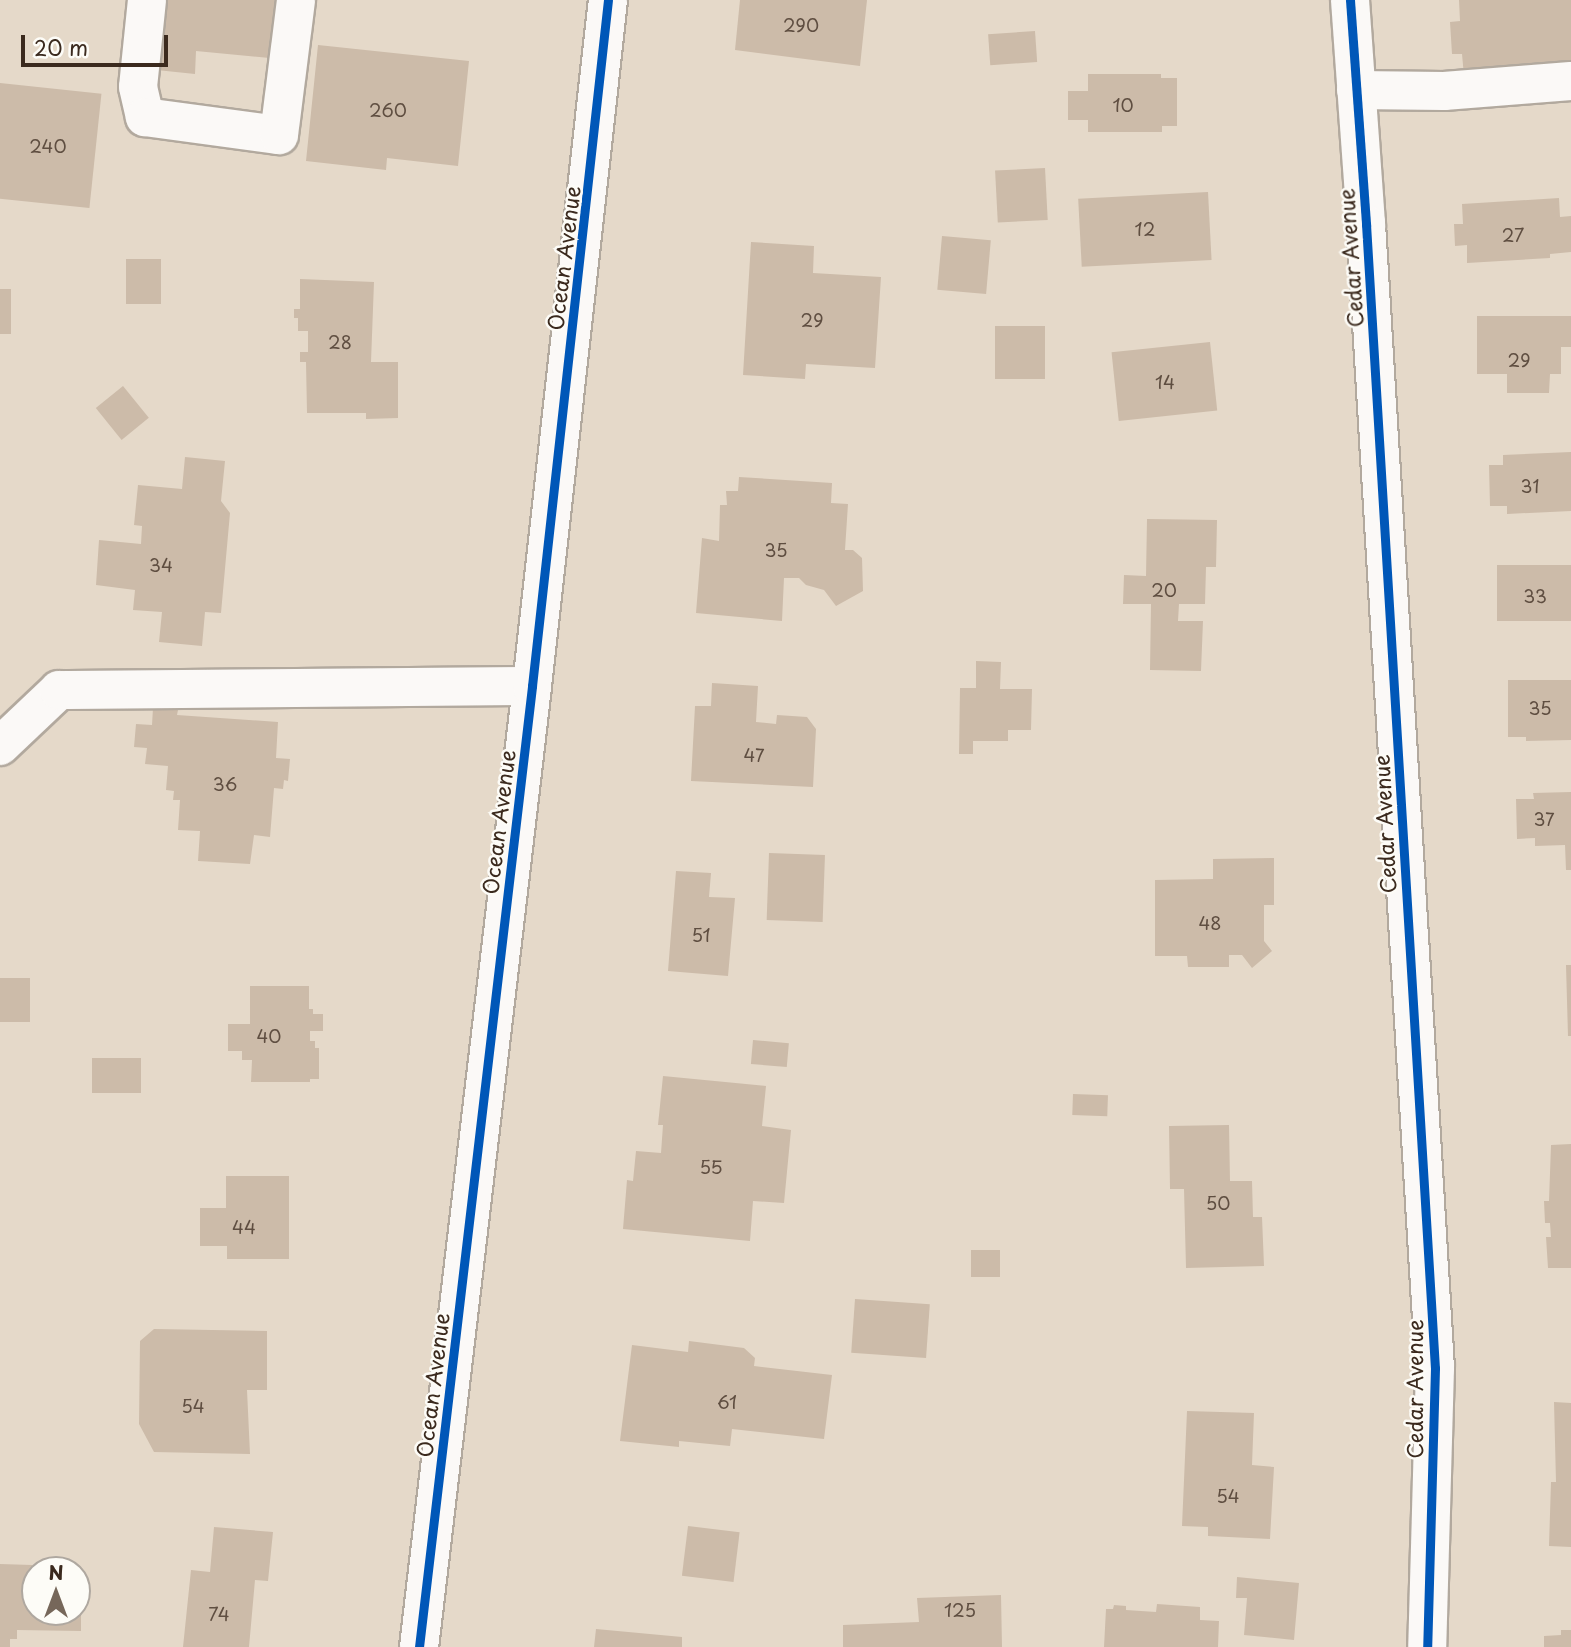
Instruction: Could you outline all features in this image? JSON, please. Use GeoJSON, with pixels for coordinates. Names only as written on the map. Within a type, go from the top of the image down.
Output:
{"type":"FeatureCollection","features":[{"type":"Feature","properties":{"kind":"street"},"geometry":{"type":"LineString","coordinates":[[147,0],[138,87],[145,117],[279,135],[296,0]]}},
{"type":"Feature","properties":{"kind":"street","name":"Ocean Avenue"},"geometry":{"type":"LineString","coordinates":[[419,1647],[532,686],[608,0]]}},
{"type":"Feature","properties":{"kind":"street","name":"Cedar Avenue"},"geometry":{"type":"LineString","coordinates":[[1350,0],[1434,1368],[1427,1647]]}},
{"type":"Feature","properties":{"kind":"street"},"geometry":{"type":"LineString","coordinates":[[1356,90],[1444,91],[1571,81]]}},
{"type":"Feature","properties":{"kind":"street"},"geometry":{"type":"LineString","coordinates":[[0,746],[59,690],[532,686]]}},
{"type":"Feature","properties":{"kind":"building"},"geometry":{"type":"Polygon","coordinates":[[[153,0],[287,0],[280,59],[196,51],[195,74],[147,69],[153,0]]]}},
{"type":"Feature","properties":{"kind":"building"},"geometry":{"type":"Polygon","coordinates":[[[740,0],[867,0],[860,66],[735,50],[740,0]]]}},
{"type":"Feature","properties":{"kind":"building"},"geometry":{"type":"Polygon","coordinates":[[[1459,0],[1571,0],[1571,68],[1464,76],[1462,54],[1452,54],[1450,22],[1460,21],[1459,0]]]}},
{"type":"Feature","properties":{"kind":"building"},"geometry":{"type":"Polygon","coordinates":[[[1035,31],[1037,62],[990,65],[988,34],[1035,31]]]}},
{"type":"Feature","properties":{"kind":"building"},"geometry":{"type":"Polygon","coordinates":[[[318,45],[469,61],[458,166],[387,158],[386,170],[306,161],[318,45]]]}},
{"type":"Feature","properties":{"kind":"building"},"geometry":{"type":"Polygon","coordinates":[[[1088,74],[1161,74],[1161,78],[1177,78],[1177,126],[1162,126],[1162,132],[1088,132],[1088,120],[1068,120],[1068,91],[1088,91],[1088,74]]]}},
{"type":"Feature","properties":{"kind":"building"},"geometry":{"type":"Polygon","coordinates":[[[0,83],[101,94],[89,208],[0,199],[0,83]]]}},
{"type":"Feature","properties":{"kind":"building"},"geometry":{"type":"Polygon","coordinates":[[[1045,168],[1048,220],[998,223],[995,171],[1045,168]]]}},
{"type":"Feature","properties":{"kind":"building"},"geometry":{"type":"Polygon","coordinates":[[[1208,192],[1212,260],[1082,267],[1078,199],[1208,192]]]}},
{"type":"Feature","properties":{"kind":"building"},"geometry":{"type":"Polygon","coordinates":[[[1559,198],[1560,217],[1571,216],[1571,252],[1550,254],[1550,258],[1467,263],[1467,245],[1455,246],[1454,224],[1463,224],[1462,204],[1559,198]]]}},
{"type":"Feature","properties":{"kind":"building"},"geometry":{"type":"Polygon","coordinates":[[[942,236],[991,240],[986,294],[937,290],[942,236]]]}},
{"type":"Feature","properties":{"kind":"building"},"geometry":{"type":"Polygon","coordinates":[[[751,242],[814,246],[813,273],[881,277],[875,368],[806,364],[805,379],[743,375],[751,242]]]}},
{"type":"Feature","properties":{"kind":"building"},"geometry":{"type":"Polygon","coordinates":[[[126,259],[161,259],[161,304],[126,304],[126,259]]]}},
{"type":"Feature","properties":{"kind":"building"},"geometry":{"type":"Polygon","coordinates":[[[300,279],[374,282],[371,362],[398,362],[398,418],[366,419],[366,413],[307,413],[306,362],[300,362],[300,352],[308,352],[308,331],[298,331],[298,318],[294,318],[294,309],[300,309],[300,279]]]}},
{"type":"Feature","properties":{"kind":"building"},"geometry":{"type":"Polygon","coordinates":[[[0,289],[11,289],[11,334],[0,334],[0,289]]]}},
{"type":"Feature","properties":{"kind":"building"},"geometry":{"type":"Polygon","coordinates":[[[1477,316],[1571,316],[1571,347],[1561,347],[1561,374],[1550,374],[1549,393],[1507,393],[1507,374],[1477,374],[1477,316]]]}},
{"type":"Feature","properties":{"kind":"building"},"geometry":{"type":"Polygon","coordinates":[[[995,326],[1045,326],[1045,379],[995,379],[995,326]]]}},
{"type":"Feature","properties":{"kind":"building"},"geometry":{"type":"Polygon","coordinates":[[[1210,342],[1217,411],[1119,421],[1112,352],[1210,342]]]}},
{"type":"Feature","properties":{"kind":"building"},"geometry":{"type":"Polygon","coordinates":[[[123,386],[149,418],[122,440],[96,408],[123,386]]]}},
{"type":"Feature","properties":{"kind":"building"},"geometry":{"type":"Polygon","coordinates":[[[1571,452],[1571,511],[1507,514],[1507,506],[1490,506],[1489,465],[1503,465],[1503,455],[1571,452]]]}},
{"type":"Feature","properties":{"kind":"building"},"geometry":{"type":"Polygon","coordinates":[[[185,457],[225,461],[221,501],[230,513],[221,613],[205,612],[202,646],[159,642],[162,612],[133,610],[135,590],[96,585],[99,540],[141,544],[142,526],[134,525],[138,485],[182,489],[185,457]]]}},
{"type":"Feature","properties":{"kind":"building"},"geometry":{"type":"Polygon","coordinates":[[[739,477],[832,483],[831,503],[848,504],[845,550],[853,550],[862,558],[863,591],[836,606],[824,590],[806,585],[799,578],[784,578],[782,621],[696,613],[702,538],[719,541],[720,505],[727,505],[726,491],[738,491],[739,477]]]}},
{"type":"Feature","properties":{"kind":"building"},"geometry":{"type":"Polygon","coordinates":[[[1147,519],[1217,520],[1216,567],[1206,567],[1205,604],[1179,604],[1178,621],[1203,621],[1201,671],[1150,670],[1151,604],[1123,604],[1124,575],[1146,576],[1147,519]]]}},
{"type":"Feature","properties":{"kind":"building"},"geometry":{"type":"Polygon","coordinates":[[[1497,565],[1571,565],[1571,621],[1497,621],[1497,565]]]}},
{"type":"Feature","properties":{"kind":"building"},"geometry":{"type":"Polygon","coordinates":[[[976,661],[1001,662],[1000,689],[1032,689],[1031,730],[1008,730],[1008,741],[973,741],[973,754],[959,754],[960,688],[976,688],[976,661]]]}},
{"type":"Feature","properties":{"kind":"building"},"geometry":{"type":"Polygon","coordinates":[[[1508,680],[1571,680],[1571,740],[1526,741],[1526,737],[1508,737],[1508,680]]]}},
{"type":"Feature","properties":{"kind":"building"},"geometry":{"type":"Polygon","coordinates":[[[712,683],[758,686],[756,722],[776,724],[777,715],[807,717],[816,729],[813,787],[691,781],[695,706],[711,706],[712,683]]]}},
{"type":"Feature","properties":{"kind":"building"},"geometry":{"type":"Polygon","coordinates":[[[153,708],[178,710],[177,715],[278,722],[276,758],[290,759],[288,781],[284,780],[283,789],[274,788],[270,837],[254,835],[250,864],[198,861],[200,831],[178,830],[180,800],[173,800],[174,791],[166,790],[168,766],[145,764],[147,748],[134,747],[136,724],[152,725],[153,708]]]}},
{"type":"Feature","properties":{"kind":"building"},"geometry":{"type":"Polygon","coordinates":[[[1571,792],[1571,870],[1566,870],[1565,845],[1535,846],[1535,838],[1517,839],[1516,799],[1534,799],[1533,793],[1571,792]]]}},
{"type":"Feature","properties":{"kind":"building"},"geometry":{"type":"Polygon","coordinates":[[[769,853],[825,855],[823,922],[767,920],[769,853]]]}},
{"type":"Feature","properties":{"kind":"building"},"geometry":{"type":"Polygon","coordinates":[[[1274,858],[1274,905],[1264,905],[1264,941],[1272,951],[1252,968],[1242,955],[1229,955],[1229,967],[1188,967],[1187,956],[1155,956],[1155,880],[1213,879],[1213,859],[1274,858]]]}},
{"type":"Feature","properties":{"kind":"building"},"geometry":{"type":"Polygon","coordinates":[[[676,871],[711,873],[709,897],[735,898],[728,976],[668,971],[676,871]]]}},
{"type":"Feature","properties":{"kind":"building"},"geometry":{"type":"Polygon","coordinates":[[[1566,965],[1571,965],[1571,1036],[1568,1036],[1566,965]]]}},
{"type":"Feature","properties":{"kind":"building"},"geometry":{"type":"Polygon","coordinates":[[[0,978],[30,978],[30,1022],[0,1022],[0,978]]]}},
{"type":"Feature","properties":{"kind":"building"},"geometry":{"type":"Polygon","coordinates":[[[250,986],[309,986],[309,1009],[313,1009],[313,1014],[323,1014],[323,1031],[310,1031],[310,1041],[315,1041],[315,1048],[319,1048],[319,1079],[310,1079],[310,1082],[251,1082],[252,1060],[242,1060],[242,1051],[228,1051],[228,1024],[250,1024],[250,986]]]}},
{"type":"Feature","properties":{"kind":"building"},"geometry":{"type":"Polygon","coordinates":[[[753,1040],[789,1043],[787,1067],[751,1064],[753,1040]]]}},
{"type":"Feature","properties":{"kind":"building"},"geometry":{"type":"Polygon","coordinates":[[[92,1058],[141,1058],[141,1093],[92,1093],[92,1058]]]}},
{"type":"Feature","properties":{"kind":"building"},"geometry":{"type":"Polygon","coordinates":[[[663,1076],[766,1086],[762,1126],[791,1130],[784,1203],[753,1201],[750,1241],[623,1229],[627,1180],[633,1181],[636,1151],[661,1153],[663,1125],[658,1125],[663,1076]]]}},
{"type":"Feature","properties":{"kind":"building"},"geometry":{"type":"Polygon","coordinates":[[[1073,1094],[1108,1095],[1107,1116],[1072,1115],[1073,1094]]]}},
{"type":"Feature","properties":{"kind":"building"},"geometry":{"type":"Polygon","coordinates":[[[1229,1125],[1230,1181],[1252,1181],[1253,1217],[1262,1217],[1264,1266],[1186,1268],[1184,1189],[1170,1189],[1169,1126],[1229,1125]]]}},
{"type":"Feature","properties":{"kind":"building"},"geometry":{"type":"Polygon","coordinates":[[[1571,1144],[1571,1268],[1548,1268],[1546,1237],[1551,1237],[1550,1223],[1545,1223],[1544,1201],[1549,1201],[1551,1145],[1571,1144]]]}},
{"type":"Feature","properties":{"kind":"building"},"geometry":{"type":"Polygon","coordinates":[[[226,1176],[289,1176],[289,1259],[227,1259],[227,1246],[200,1246],[200,1208],[226,1208],[226,1176]]]}},
{"type":"Feature","properties":{"kind":"building"},"geometry":{"type":"Polygon","coordinates":[[[971,1250],[1000,1250],[1000,1277],[971,1277],[971,1250]]]}},
{"type":"Feature","properties":{"kind":"building"},"geometry":{"type":"Polygon","coordinates":[[[855,1299],[930,1304],[926,1358],[851,1353],[855,1299]]]}},
{"type":"Feature","properties":{"kind":"building"},"geometry":{"type":"Polygon","coordinates":[[[154,1329],[267,1331],[267,1390],[247,1390],[250,1454],[154,1452],[139,1424],[140,1341],[154,1329]]]}},
{"type":"Feature","properties":{"kind":"building"},"geometry":{"type":"Polygon","coordinates":[[[689,1341],[744,1348],[755,1358],[754,1366],[832,1375],[824,1439],[732,1429],[730,1446],[679,1441],[679,1447],[620,1441],[632,1345],[688,1352],[689,1341]]]}},
{"type":"Feature","properties":{"kind":"building"},"geometry":{"type":"Polygon","coordinates":[[[1554,1402],[1571,1403],[1571,1547],[1549,1546],[1551,1482],[1556,1482],[1554,1402]]]}},
{"type":"Feature","properties":{"kind":"building"},"geometry":{"type":"Polygon","coordinates":[[[1187,1411],[1254,1413],[1252,1465],[1274,1467],[1270,1539],[1208,1536],[1208,1527],[1182,1526],[1187,1411]]]}},
{"type":"Feature","properties":{"kind":"building"},"geometry":{"type":"Polygon","coordinates":[[[688,1526],[740,1532],[734,1582],[682,1576],[688,1526]]]}},
{"type":"Feature","properties":{"kind":"building"},"geometry":{"type":"Polygon","coordinates":[[[214,1527],[273,1532],[268,1581],[255,1580],[249,1647],[183,1647],[191,1570],[210,1572],[214,1527]]]}},
{"type":"Feature","properties":{"kind":"building"},"geometry":{"type":"Polygon","coordinates":[[[0,1564],[21,1565],[21,1626],[81,1626],[81,1631],[17,1630],[17,1639],[10,1639],[10,1647],[0,1647],[0,1564]]]}},
{"type":"Feature","properties":{"kind":"building"},"geometry":{"type":"Polygon","coordinates":[[[1237,1577],[1299,1583],[1294,1640],[1244,1635],[1247,1598],[1236,1598],[1237,1577]]]}},
{"type":"Feature","properties":{"kind":"building"},"geometry":{"type":"Polygon","coordinates":[[[1001,1595],[1002,1647],[843,1647],[843,1625],[919,1622],[917,1598],[1001,1595]]]}},
{"type":"Feature","properties":{"kind":"building"},"geometry":{"type":"Polygon","coordinates":[[[1157,1604],[1200,1607],[1200,1620],[1219,1621],[1218,1647],[1104,1647],[1106,1609],[1113,1609],[1114,1605],[1126,1606],[1126,1610],[1156,1612],[1157,1604]]]}},
{"type":"Feature","properties":{"kind":"building"},"geometry":{"type":"Polygon","coordinates":[[[596,1629],[682,1637],[682,1647],[594,1647],[596,1629]]]}},
{"type":"Feature","properties":{"kind":"building"},"geometry":{"type":"Polygon","coordinates":[[[1561,1630],[1571,1630],[1571,1647],[1544,1647],[1544,1636],[1561,1635],[1561,1630]]]}},
{"type":"Feature","properties":{"kind":"cycle path"},"geometry":{"type":"LineString","coordinates":[[419,1647],[532,686],[608,0]]}},
{"type":"Feature","properties":{"kind":"cycle path"},"geometry":{"type":"LineString","coordinates":[[1350,0],[1435,1368],[1427,1647]]}}]}
